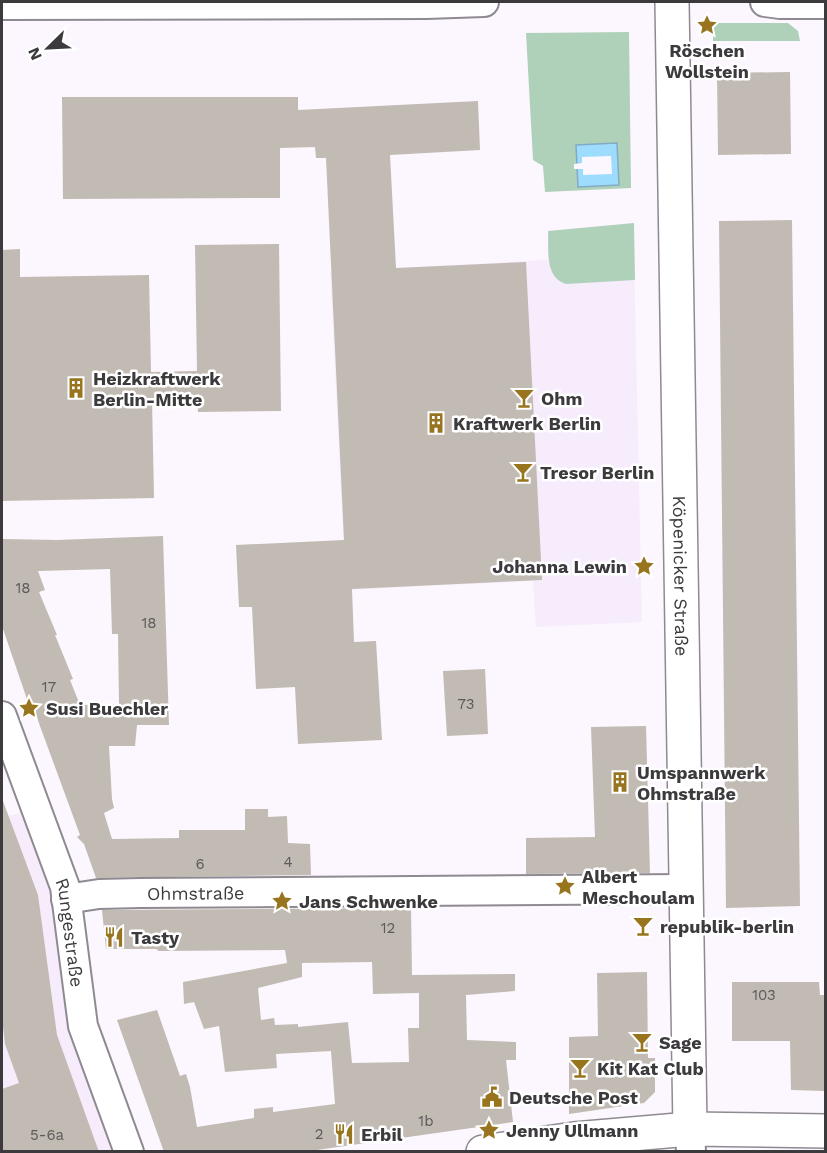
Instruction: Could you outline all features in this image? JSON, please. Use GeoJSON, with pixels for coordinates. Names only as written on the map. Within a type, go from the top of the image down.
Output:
{"type":"FeatureCollection","features":[{"type":"Feature","properties":{"kind":"main road","name":"Köpenicker Straße"},"geometry":{"type":"LineString","coordinates":[[672,2],[691,1141]]}},
{"type":"Feature","properties":{"kind":"main road"},"geometry":{"type":"LineString","coordinates":[[483,1152],[574,1139],[691,1141],[825,1131]]}},
{"type":"Feature","properties":{"kind":"street"},"geometry":{"type":"LineString","coordinates":[[2,5],[483,2]]}},
{"type":"Feature","properties":{"kind":"street"},"geometry":{"type":"LineString","coordinates":[[765,2],[825,4]]}},
{"type":"Feature","properties":{"kind":"street","name":"Rungestraße"},"geometry":{"type":"LineString","coordinates":[[2,716],[65,887],[83,1026],[129,1152]]}},
{"type":"Feature","properties":{"kind":"street","name":"Ohmstraße"},"geometry":{"type":"LineString","coordinates":[[66,899],[99,894],[140,893],[686,889]]}},
{"type":"Feature","properties":{"kind":"shaded area","name":"Kraftwerk Berlin"},"geometry":{"type":"Polygon","coordinates":[[[634,255],[642,622],[536,627],[533,581],[346,590],[330,272],[634,255]]]}},
{"type":"Feature","properties":{"kind":"shaded area"},"geometry":{"type":"Polygon","coordinates":[[[21,813],[50,893],[69,1033],[112,1151],[2,1151],[2,817],[21,813]]]}},
{"type":"Feature","properties":{"kind":"green space"},"geometry":{"type":"Polygon","coordinates":[[[713,23],[788,23],[798,31],[800,41],[713,41],[713,23]]]}},
{"type":"Feature","properties":{"kind":"green space"},"geometry":{"type":"Polygon","coordinates":[[[629,32],[631,188],[545,192],[543,166],[533,160],[526,33],[629,32]]]}},
{"type":"Feature","properties":{"kind":"green space"},"geometry":{"type":"Polygon","coordinates":[[[634,223],[635,280],[566,284],[554,275],[549,262],[548,231],[634,223]]]}},
{"type":"Feature","properties":{"kind":"water"},"geometry":{"type":"Polygon","coordinates":[[[617,143],[619,185],[578,187],[576,145],[617,143]]]}},
{"type":"Feature","properties":{"kind":"pier"},"geometry":{"type":"Polygon","coordinates":[[[611,156],[612,174],[583,175],[583,169],[574,169],[574,164],[582,163],[582,157],[611,156]]]}},
{"type":"Feature","properties":{"kind":"building"},"geometry":{"type":"Polygon","coordinates":[[[790,72],[791,154],[718,155],[717,73],[790,72]]]}},
{"type":"Feature","properties":{"kind":"building"},"geometry":{"type":"Polygon","coordinates":[[[62,97],[298,97],[298,110],[478,101],[480,150],[390,155],[396,268],[526,262],[542,580],[352,589],[354,642],[376,641],[382,740],[298,744],[295,687],[256,689],[252,607],[239,607],[236,545],[344,540],[326,158],[316,158],[315,147],[280,148],[280,198],[63,199],[62,97]]]}},
{"type":"Feature","properties":{"kind":"building"},"geometry":{"type":"Polygon","coordinates":[[[792,220],[800,906],[726,908],[719,221],[792,220]]]}},
{"type":"Feature","properties":{"kind":"building","name":"Heizkraftwerk Berlin-Mitte"},"geometry":{"type":"Polygon","coordinates":[[[279,244],[281,411],[198,412],[197,399],[152,400],[154,498],[2,501],[2,250],[20,249],[20,277],[149,275],[151,372],[197,371],[195,245],[279,244]]]}},
{"type":"Feature","properties":{"kind":"building"},"geometry":{"type":"Polygon","coordinates":[[[163,536],[169,725],[137,725],[135,746],[109,746],[114,808],[104,813],[112,839],[179,838],[179,830],[245,830],[245,809],[268,809],[268,817],[287,816],[288,843],[310,844],[311,875],[96,878],[84,844],[77,837],[80,835],[33,707],[30,708],[2,626],[2,539],[57,540],[163,536]],[[110,569],[38,571],[45,590],[39,592],[73,679],[70,680],[80,705],[119,704],[118,634],[112,634],[110,569]]]}},
{"type":"Feature","properties":{"kind":"building"},"geometry":{"type":"Polygon","coordinates":[[[485,669],[488,734],[447,736],[443,671],[485,669]]]}},
{"type":"Feature","properties":{"kind":"building","name":"Umspannwerk Ohmstraße"},"geometry":{"type":"Polygon","coordinates":[[[646,726],[650,873],[526,874],[526,838],[595,837],[591,727],[646,726]]]}},
{"type":"Feature","properties":{"kind":"building"},"geometry":{"type":"Polygon","coordinates":[[[3,801],[38,895],[57,1035],[99,1152],[2,1152],[2,1089],[19,1083],[5,1044],[2,1018],[3,801]]]}},
{"type":"Feature","properties":{"kind":"building"},"geometry":{"type":"Polygon","coordinates":[[[411,908],[412,975],[515,974],[515,991],[466,995],[467,1040],[516,1042],[516,1060],[506,1060],[513,1122],[303,1152],[164,1152],[117,1020],[157,1010],[180,1076],[186,1074],[197,1127],[254,1118],[254,1109],[273,1107],[273,1112],[335,1104],[331,1051],[276,1054],[277,1068],[225,1072],[219,1026],[204,1029],[194,1002],[184,1004],[183,982],[287,963],[285,950],[106,949],[102,910],[411,908]],[[372,962],[302,963],[302,977],[258,988],[261,1020],[274,1018],[275,1025],[298,1024],[298,1027],[348,1022],[352,1063],[409,1062],[408,1028],[419,1028],[419,993],[373,994],[372,962]]]}},
{"type":"Feature","properties":{"kind":"building"},"geometry":{"type":"Polygon","coordinates":[[[647,972],[648,1058],[655,1058],[655,1092],[644,1103],[569,1114],[569,1037],[598,1036],[597,973],[647,972]]]}},
{"type":"Feature","properties":{"kind":"building"},"geometry":{"type":"Polygon","coordinates":[[[732,982],[819,982],[820,995],[825,995],[825,1091],[791,1090],[790,1041],[732,1041],[732,982]]]}},
{"type":"Feature","properties":{"kind":"place","name":"Röschen Wollstein"},"geometry":{"type":"Point","coordinates":[707,25]}},
{"type":"Feature","properties":{"kind":"place","name":"Heizkraftwerk Berlin-Mitte"},"geometry":{"type":"Point","coordinates":[76,388]}},
{"type":"Feature","properties":{"kind":"place","name":"Ohm"},"geometry":{"type":"Point","coordinates":[524,398]}},
{"type":"Feature","properties":{"kind":"place","name":"Kraftwerk Berlin"},"geometry":{"type":"Point","coordinates":[436,423]}},
{"type":"Feature","properties":{"kind":"place","name":"Tresor Berlin"},"geometry":{"type":"Point","coordinates":[523,472]}},
{"type":"Feature","properties":{"kind":"place","name":"Johanna Lewin"},"geometry":{"type":"Point","coordinates":[644,566]}},
{"type":"Feature","properties":{"kind":"place","name":"Susi Buechler"},"geometry":{"type":"Point","coordinates":[29,708]}},
{"type":"Feature","properties":{"kind":"place","name":"Umspannwerk Ohmstraße"},"geometry":{"type":"Point","coordinates":[620,782]}},
{"type":"Feature","properties":{"kind":"place","name":"Albert Meschoulam"},"geometry":{"type":"Point","coordinates":[565,886]}},
{"type":"Feature","properties":{"kind":"place","name":"Jans Schwenke"},"geometry":{"type":"Point","coordinates":[282,901]}},
{"type":"Feature","properties":{"kind":"place","name":"republik-berlin"},"geometry":{"type":"Point","coordinates":[643,926]}},
{"type":"Feature","properties":{"kind":"place","name":"Tasty"},"geometry":{"type":"Point","coordinates":[114,937]}},
{"type":"Feature","properties":{"kind":"place","name":"Sage"},"geometry":{"type":"Point","coordinates":[642,1042]}},
{"type":"Feature","properties":{"kind":"place","name":"Kit Kat Club"},"geometry":{"type":"Point","coordinates":[580,1068]}},
{"type":"Feature","properties":{"kind":"place","name":"Deutsche Post"},"geometry":{"type":"Point","coordinates":[492,1097]}},
{"type":"Feature","properties":{"kind":"place","name":"Jenny Ullmann"},"geometry":{"type":"Point","coordinates":[489,1130]}},
{"type":"Feature","properties":{"kind":"place","name":"Erbil"},"geometry":{"type":"Point","coordinates":[344,1134]}}]}
